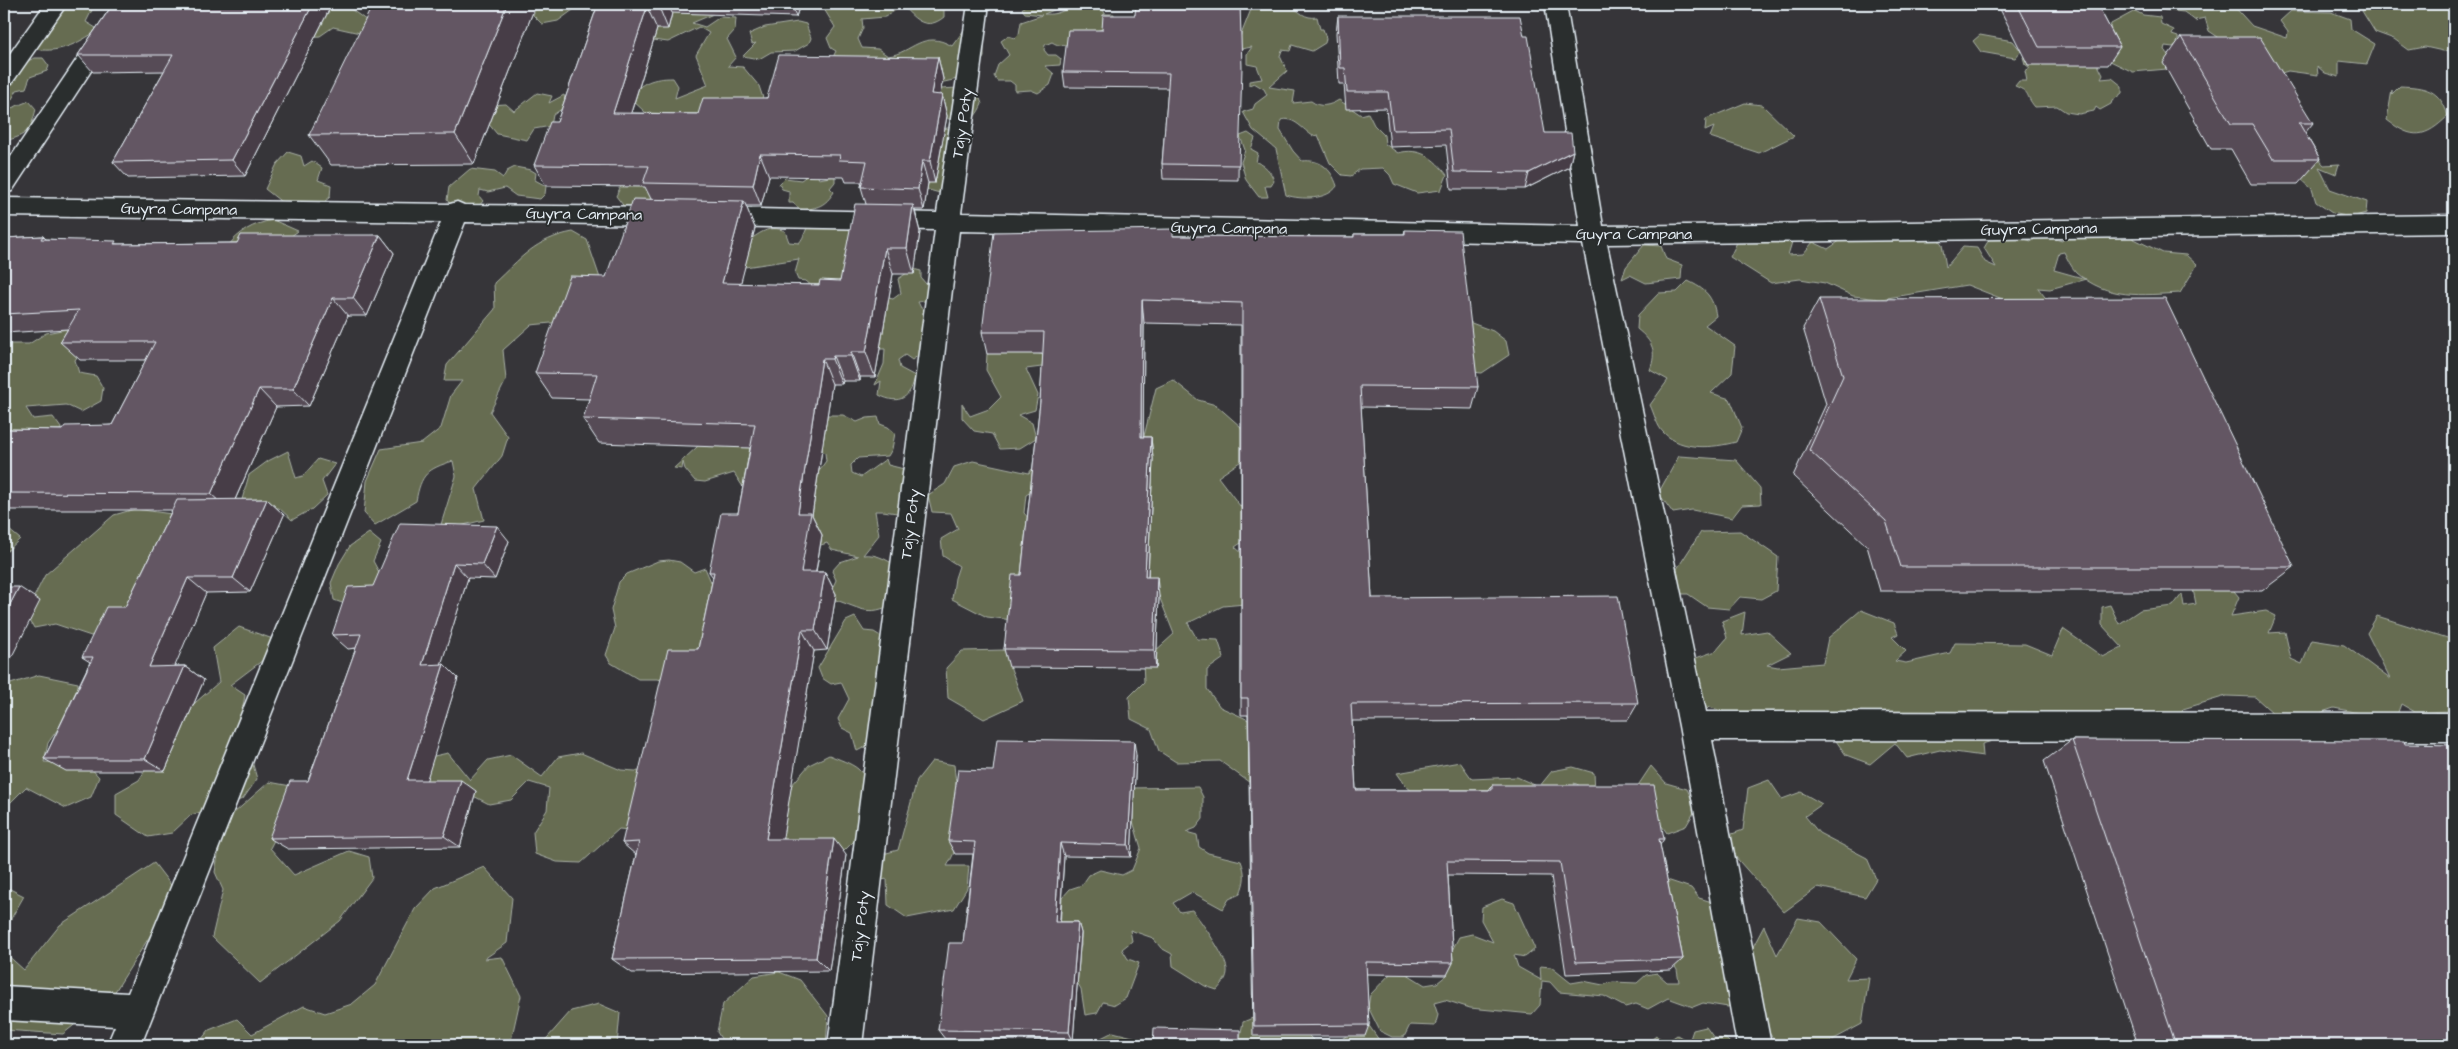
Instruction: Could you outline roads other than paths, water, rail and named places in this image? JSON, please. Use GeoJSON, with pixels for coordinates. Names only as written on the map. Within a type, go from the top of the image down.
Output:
{"type":"FeatureCollection","features":[{"type":"Feature","properties":{"kind":"street"},"geometry":{"type":"LineString","coordinates":[[4,78],[56,4]]}},
{"type":"Feature","properties":{"kind":"street"},"geometry":{"type":"LineString","coordinates":[[4,185],[124,4]]}},
{"type":"Feature","properties":{"kind":"street","name":"Tajy Poty"},"geometry":{"type":"LineString","coordinates":[[845,1045],[948,222],[978,4]]}},
{"type":"Feature","properties":{"kind":"street"},"geometry":{"type":"LineString","coordinates":[[1556,4],[1593,236],[1694,726],[1754,1045]]}},
{"type":"Feature","properties":{"kind":"street","name":"Guyra Campana"},"geometry":{"type":"LineString","coordinates":[[4,207],[457,211],[1593,236],[2454,224]]}},
{"type":"Feature","properties":{"kind":"street"},"geometry":{"type":"LineString","coordinates":[[124,1045],[457,211]]}},
{"type":"Feature","properties":{"kind":"street"},"geometry":{"type":"LineString","coordinates":[[1694,726],[2454,727]]}},
{"type":"Feature","properties":{"kind":"street"},"geometry":{"type":"LineString","coordinates":[[4,1002],[138,1010]]}}]}
